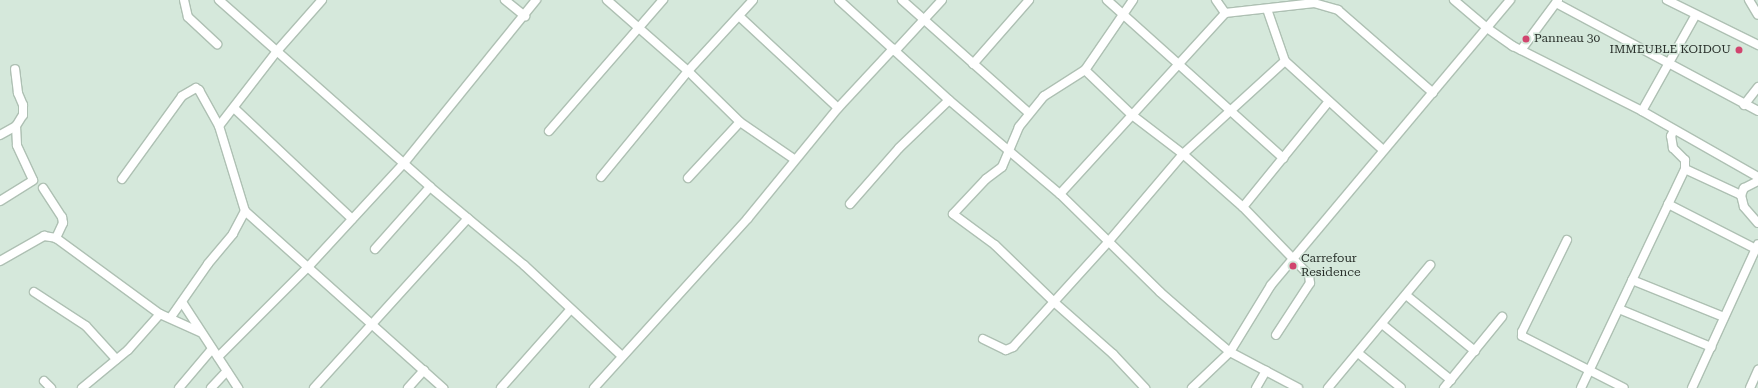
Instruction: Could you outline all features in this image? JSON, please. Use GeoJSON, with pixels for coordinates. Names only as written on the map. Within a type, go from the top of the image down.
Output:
{"type":"FeatureCollection","features":[{"type":"Feature","properties":{"kind":"street"},"geometry":{"type":"LineString","coordinates":[[184,0],[188,17],[217,44]]}},
{"type":"Feature","properties":{"kind":"street"},"geometry":{"type":"LineString","coordinates":[[219,0],[430,187],[524,265],[570,310],[622,356]]}},
{"type":"Feature","properties":{"kind":"street"},"geometry":{"type":"LineString","coordinates":[[219,126],[276,52],[322,0]]}},
{"type":"Feature","properties":{"kind":"street"},"geometry":{"type":"LineString","coordinates":[[505,0],[525,16]]}},
{"type":"Feature","properties":{"kind":"street"},"geometry":{"type":"LineString","coordinates":[[218,357],[309,266],[404,163],[525,16],[536,0]]}},
{"type":"Feature","properties":{"kind":"street"},"geometry":{"type":"LineString","coordinates":[[607,0],[688,71],[740,122],[794,159]]}},
{"type":"Feature","properties":{"kind":"street"},"geometry":{"type":"LineString","coordinates":[[550,132],[663,0]]}},
{"type":"Feature","properties":{"kind":"street"},"geometry":{"type":"LineString","coordinates":[[601,177],[688,71],[752,0]]}},
{"type":"Feature","properties":{"kind":"street"},"geometry":{"type":"LineString","coordinates":[[839,0],[1008,152],[1060,194],[1160,292],[1230,352],[1298,388]]}},
{"type":"Feature","properties":{"kind":"street"},"geometry":{"type":"LineString","coordinates":[[902,0],[1029,113]]}},
{"type":"Feature","properties":{"kind":"street"},"geometry":{"type":"LineString","coordinates":[[594,388],[748,218],[794,159],[838,108],[942,0]]}},
{"type":"Feature","properties":{"kind":"street"},"geometry":{"type":"LineString","coordinates":[[973,64],[1030,0]]}},
{"type":"Feature","properties":{"kind":"street"},"geometry":{"type":"LineString","coordinates":[[1107,0],[1283,158]]}},
{"type":"Feature","properties":{"kind":"street"},"geometry":{"type":"LineString","coordinates":[[1133,0],[1085,70],[1044,96],[1019,127],[1002,167],[986,179],[953,214],[995,245],[1054,302],[1113,354],[1145,388]]}},
{"type":"Feature","properties":{"kind":"street"},"geometry":{"type":"LineString","coordinates":[[1216,0],[1225,13]]}},
{"type":"Feature","properties":{"kind":"street"},"geometry":{"type":"LineString","coordinates":[[1454,0],[1487,28],[1521,50],[1642,110],[1674,130],[1758,177]]}},
{"type":"Feature","properties":{"kind":"street"},"geometry":{"type":"LineString","coordinates":[[1192,388],[1230,352],[1258,304],[1293,259],[1510,0]]}},
{"type":"Feature","properties":{"kind":"street"},"geometry":{"type":"LineString","coordinates":[[1667,0],[1695,16],[1758,45]]}},
{"type":"Feature","properties":{"kind":"street"},"geometry":{"type":"LineString","coordinates":[[1749,0],[1758,14]]}},
{"type":"Feature","properties":{"kind":"street"},"geometry":{"type":"LineString","coordinates":[[1521,50],[1557,1],[1668,64],[1758,112]]}},
{"type":"Feature","properties":{"kind":"street"},"geometry":{"type":"LineString","coordinates":[[1060,194],[1225,13],[1314,3],[1338,10],[1433,93]]}},
{"type":"Feature","properties":{"kind":"street"},"geometry":{"type":"LineString","coordinates":[[1267,9],[1285,60],[1383,150]]}},
{"type":"Feature","properties":{"kind":"street"},"geometry":{"type":"LineString","coordinates":[[739,16],[838,108]]}},
{"type":"Feature","properties":{"kind":"street"},"geometry":{"type":"LineString","coordinates":[[1642,110],[1695,16]]}},
{"type":"Feature","properties":{"kind":"street"},"geometry":{"type":"LineString","coordinates":[[983,339],[1006,350],[1013,347],[1109,241],[1183,154],[1285,60]]}},
{"type":"Feature","properties":{"kind":"street"},"geometry":{"type":"LineString","coordinates":[[0,135],[16,126],[21,121],[23,105],[18,94],[15,69]]}},
{"type":"Feature","properties":{"kind":"street"},"geometry":{"type":"LineString","coordinates":[[1085,70],[1132,115],[1183,154],[1243,206],[1311,278],[1276,335]]}},
{"type":"Feature","properties":{"kind":"street"},"geometry":{"type":"LineString","coordinates":[[1744,105],[1758,87]]}},
{"type":"Feature","properties":{"kind":"street"},"geometry":{"type":"LineString","coordinates":[[122,179],[182,96],[190,90],[196,88],[199,90],[219,126],[245,212],[309,266],[443,388]]}},
{"type":"Feature","properties":{"kind":"street"},"geometry":{"type":"LineString","coordinates":[[850,204],[899,148],[949,100]]}},
{"type":"Feature","properties":{"kind":"street"},"geometry":{"type":"LineString","coordinates":[[1243,206],[1330,101]]}},
{"type":"Feature","properties":{"kind":"street"},"geometry":{"type":"LineString","coordinates":[[234,108],[352,219]]}},
{"type":"Feature","properties":{"kind":"street"},"geometry":{"type":"LineString","coordinates":[[688,178],[740,122]]}},
{"type":"Feature","properties":{"kind":"street"},"geometry":{"type":"LineString","coordinates":[[0,201],[33,180],[17,145],[16,126]]}},
{"type":"Feature","properties":{"kind":"street"},"geometry":{"type":"LineString","coordinates":[[1581,388],[1685,169],[1685,160],[1673,148],[1671,136],[1674,130]]}},
{"type":"Feature","properties":{"kind":"street"},"geometry":{"type":"LineString","coordinates":[[1685,169],[1741,195]]}},
{"type":"Feature","properties":{"kind":"street"},"geometry":{"type":"LineString","coordinates":[[1758,181],[1744,188],[1741,195],[1744,207],[1758,223]]}},
{"type":"Feature","properties":{"kind":"street"},"geometry":{"type":"LineString","coordinates":[[375,249],[430,187]]}},
{"type":"Feature","properties":{"kind":"street"},"geometry":{"type":"LineString","coordinates":[[43,188],[62,216],[63,223],[56,238]]}},
{"type":"Feature","properties":{"kind":"street"},"geometry":{"type":"LineString","coordinates":[[1668,204],[1757,246],[1692,388]]}},
{"type":"Feature","properties":{"kind":"street"},"geometry":{"type":"LineString","coordinates":[[171,317],[208,264],[233,234],[245,212]]}},
{"type":"Feature","properties":{"kind":"street"},"geometry":{"type":"LineString","coordinates":[[314,388],[468,218]]}},
{"type":"Feature","properties":{"kind":"street"},"geometry":{"type":"LineString","coordinates":[[0,261],[44,236],[56,238],[160,314],[171,317],[200,332]]}},
{"type":"Feature","properties":{"kind":"street"},"geometry":{"type":"LineString","coordinates":[[1567,240],[1522,334],[1588,372],[1624,388]]}},
{"type":"Feature","properties":{"kind":"street"},"geometry":{"type":"LineString","coordinates":[[1328,388],[1430,265]]}},
{"type":"Feature","properties":{"kind":"street"},"geometry":{"type":"LineString","coordinates":[[1632,280],[1724,317]]}},
{"type":"Feature","properties":{"kind":"street"},"geometry":{"type":"LineString","coordinates":[[34,292],[86,326],[116,359]]}},
{"type":"Feature","properties":{"kind":"street"},"geometry":{"type":"LineString","coordinates":[[1406,295],[1474,351]]}},
{"type":"Feature","properties":{"kind":"street"},"geometry":{"type":"LineString","coordinates":[[182,302],[200,332],[238,388]]}},
{"type":"Feature","properties":{"kind":"street"},"geometry":{"type":"LineString","coordinates":[[1619,309],[1711,347]]}},
{"type":"Feature","properties":{"kind":"street"},"geometry":{"type":"LineString","coordinates":[[501,388],[570,310]]}},
{"type":"Feature","properties":{"kind":"street"},"geometry":{"type":"LineString","coordinates":[[82,388],[128,350],[160,314]]}},
{"type":"Feature","properties":{"kind":"street"},"geometry":{"type":"LineString","coordinates":[[1444,388],[1502,317]]}},
{"type":"Feature","properties":{"kind":"street"},"geometry":{"type":"LineString","coordinates":[[1382,324],[1451,380]]}},
{"type":"Feature","properties":{"kind":"street"},"geometry":{"type":"LineString","coordinates":[[179,388],[212,349]]}},
{"type":"Feature","properties":{"kind":"street"},"geometry":{"type":"LineString","coordinates":[[1358,352],[1401,388]]}},
{"type":"Feature","properties":{"kind":"street"},"geometry":{"type":"LineString","coordinates":[[408,388],[424,370]]}},
{"type":"Feature","properties":{"kind":"street"},"geometry":{"type":"LineString","coordinates":[[1753,387],[1758,370]]}},
{"type":"Feature","properties":{"kind":"street"},"geometry":{"type":"LineString","coordinates":[[211,388],[227,371]]}},
{"type":"Feature","properties":{"kind":"street"},"geometry":{"type":"LineString","coordinates":[[1256,388],[1266,371]]}},
{"type":"Feature","properties":{"kind":"street"},"geometry":{"type":"LineString","coordinates":[[44,381],[51,388]]}},
{"type":"Feature","properties":{"kind":"place","name":"Panneau 30"},"geometry":{"type":"Point","coordinates":[1526,39]}},
{"type":"Feature","properties":{"kind":"place","name":"IMMEUBLE KOIDOU"},"geometry":{"type":"Point","coordinates":[1739,50]}},
{"type":"Feature","properties":{"kind":"place","name":"Carrefour Residence"},"geometry":{"type":"Point","coordinates":[1293,266]}}]}
